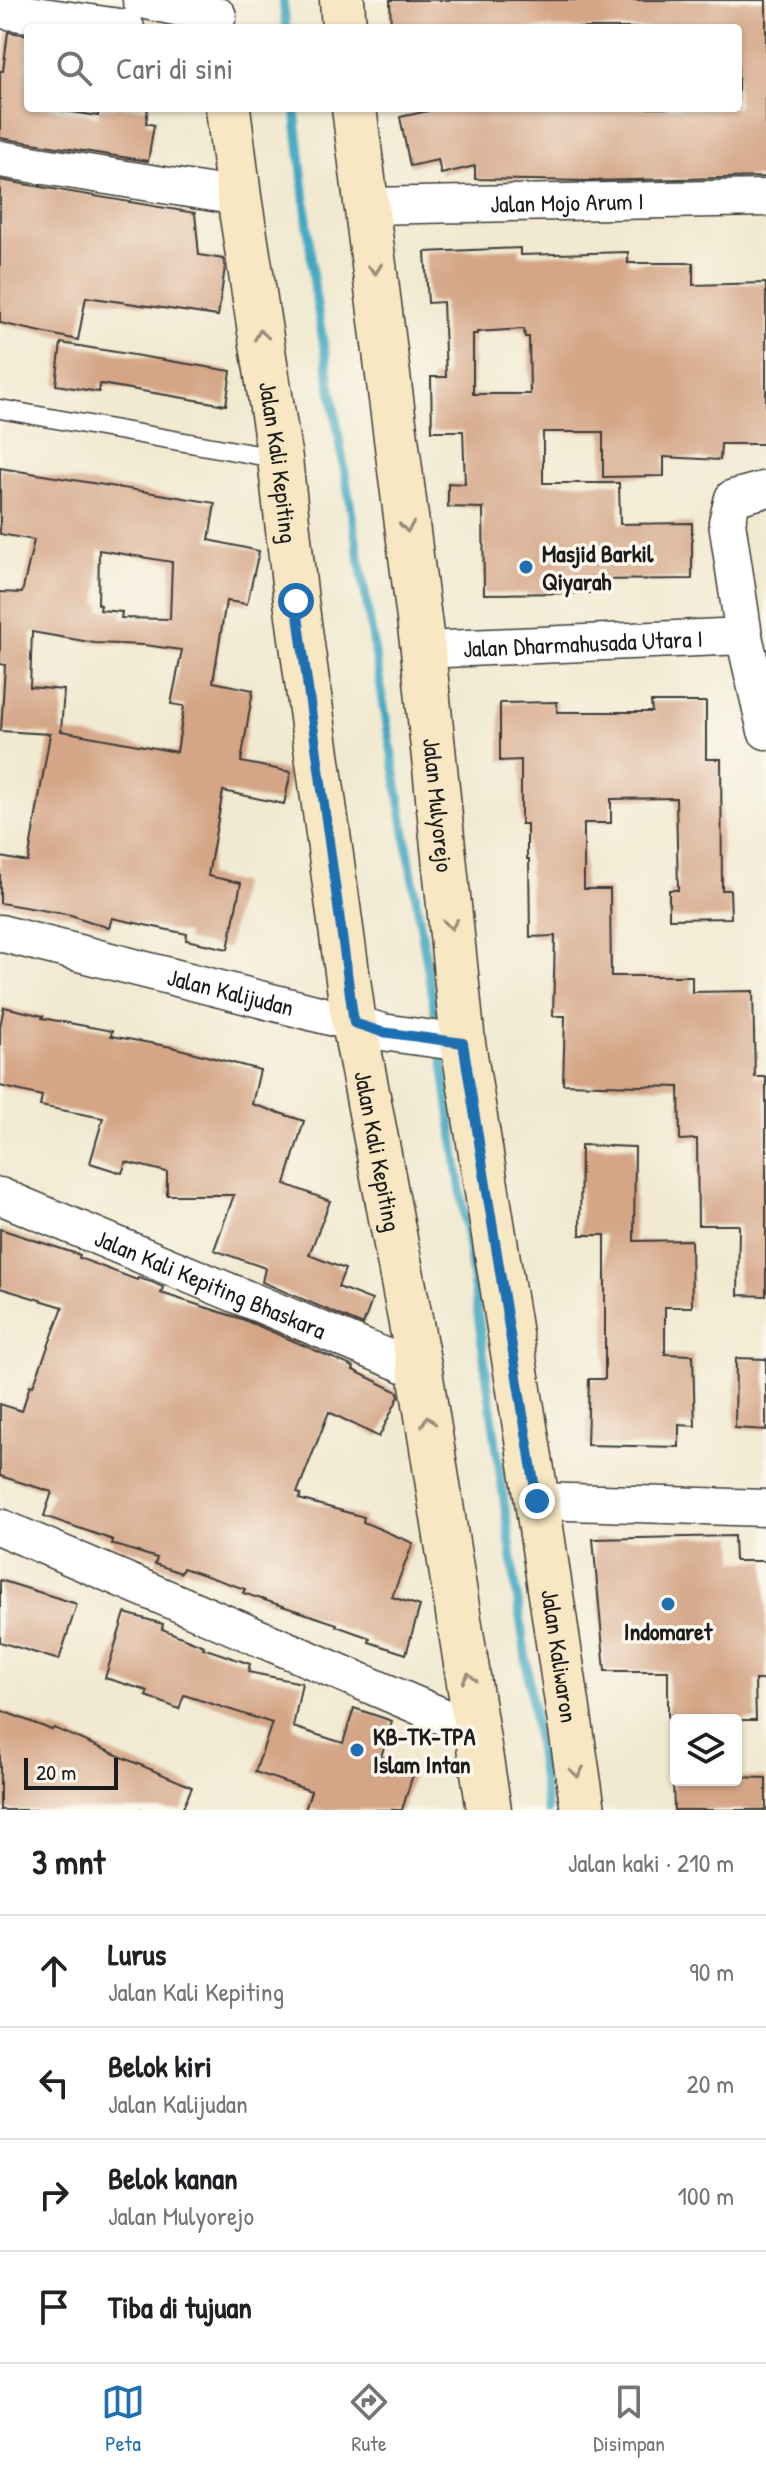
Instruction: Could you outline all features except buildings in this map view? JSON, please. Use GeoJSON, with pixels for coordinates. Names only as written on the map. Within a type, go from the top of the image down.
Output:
{"type":"FeatureCollection","features":[{"type":"Feature","properties":{"kind":"main road"},"geometry":{"type":"LineString","coordinates":[[342,0],[344,24]]}},
{"type":"Feature","properties":{"kind":"main road","name":"Jalan Kali Kepiting"},"geometry":{"type":"LineString","coordinates":[[228,112],[280,459],[298,616],[368,1028],[489,1810]]}},
{"type":"Feature","properties":{"kind":"main road","name":"Jalan Mulyorejo"},"geometry":{"type":"LineString","coordinates":[[355,112],[423,650],[457,1042],[537,1501]]}},
{"type":"Feature","properties":{"kind":"main road","name":"Jalan Kaliwaron"},"geometry":{"type":"LineString","coordinates":[[537,1501],[583,1810]]}},
{"type":"Feature","properties":{"kind":"street"},"geometry":{"type":"LineString","coordinates":[[141,0],[218,15]]}},
{"type":"Feature","properties":{"kind":"street"},"geometry":{"type":"LineString","coordinates":[[0,10],[98,24]]}},
{"type":"Feature","properties":{"kind":"street"},"geometry":{"type":"LineString","coordinates":[[0,159],[239,197]]}},
{"type":"Feature","properties":{"kind":"street","name":"Jalan Mojo Arum I"},"geometry":{"type":"LineString","coordinates":[[367,206],[766,198]]}},
{"type":"Feature","properties":{"kind":"street"},"geometry":{"type":"LineString","coordinates":[[766,489],[733,498],[727,522],[744,636],[766,731]]}},
{"type":"Feature","properties":{"kind":"street","name":"Jalan Dharmahusada Utara I"},"geometry":{"type":"LineString","coordinates":[[423,650],[744,636]]}},
{"type":"Feature","properties":{"kind":"street","name":"Jalan Kalijudan"},"geometry":{"type":"LineString","coordinates":[[0,933],[368,1028],[457,1042]]}},
{"type":"Feature","properties":{"kind":"street","name":"Jalan Kali Kepiting Bhaskara"},"geometry":{"type":"LineString","coordinates":[[0,1196],[420,1371]]}},
{"type":"Feature","properties":{"kind":"street"},"geometry":{"type":"LineString","coordinates":[[537,1501],[766,1508]]}},
{"type":"Feature","properties":{"kind":"street"},"geometry":{"type":"LineString","coordinates":[[0,1527],[477,1731]]}},
{"type":"Feature","properties":{"kind":"lane"},"geometry":{"type":"LineString","coordinates":[[0,409],[280,459]]}},
{"type":"Feature","properties":{"kind":"waterway"},"geometry":{"type":"LineString","coordinates":[[283,0],[286,24]]}},
{"type":"Feature","properties":{"kind":"waterway"},"geometry":{"type":"LineString","coordinates":[[295,112],[315,293],[438,1030]]}},
{"type":"Feature","properties":{"kind":"waterway"},"geometry":{"type":"LineString","coordinates":[[441,1049],[547,1810]]}},
{"type":"Feature","properties":{"kind":"place","name":"Masjid Barkil Qiyarah"},"geometry":{"type":"Point","coordinates":[526,567]}},
{"type":"Feature","properties":{"kind":"place","name":"Indomaret"},"geometry":{"type":"Point","coordinates":[668,1604]}},
{"type":"Feature","properties":{"kind":"place","name":"KB-TK-TPA Islam Intan"},"geometry":{"type":"Point","coordinates":[357,1750]}},
{"type":"Feature","properties":{"kind":"route"},"geometry":{"type":"LineString","coordinates":[[296,601],[354,1023],[382,1032],[463,1043],[537,1501]]}}]}
